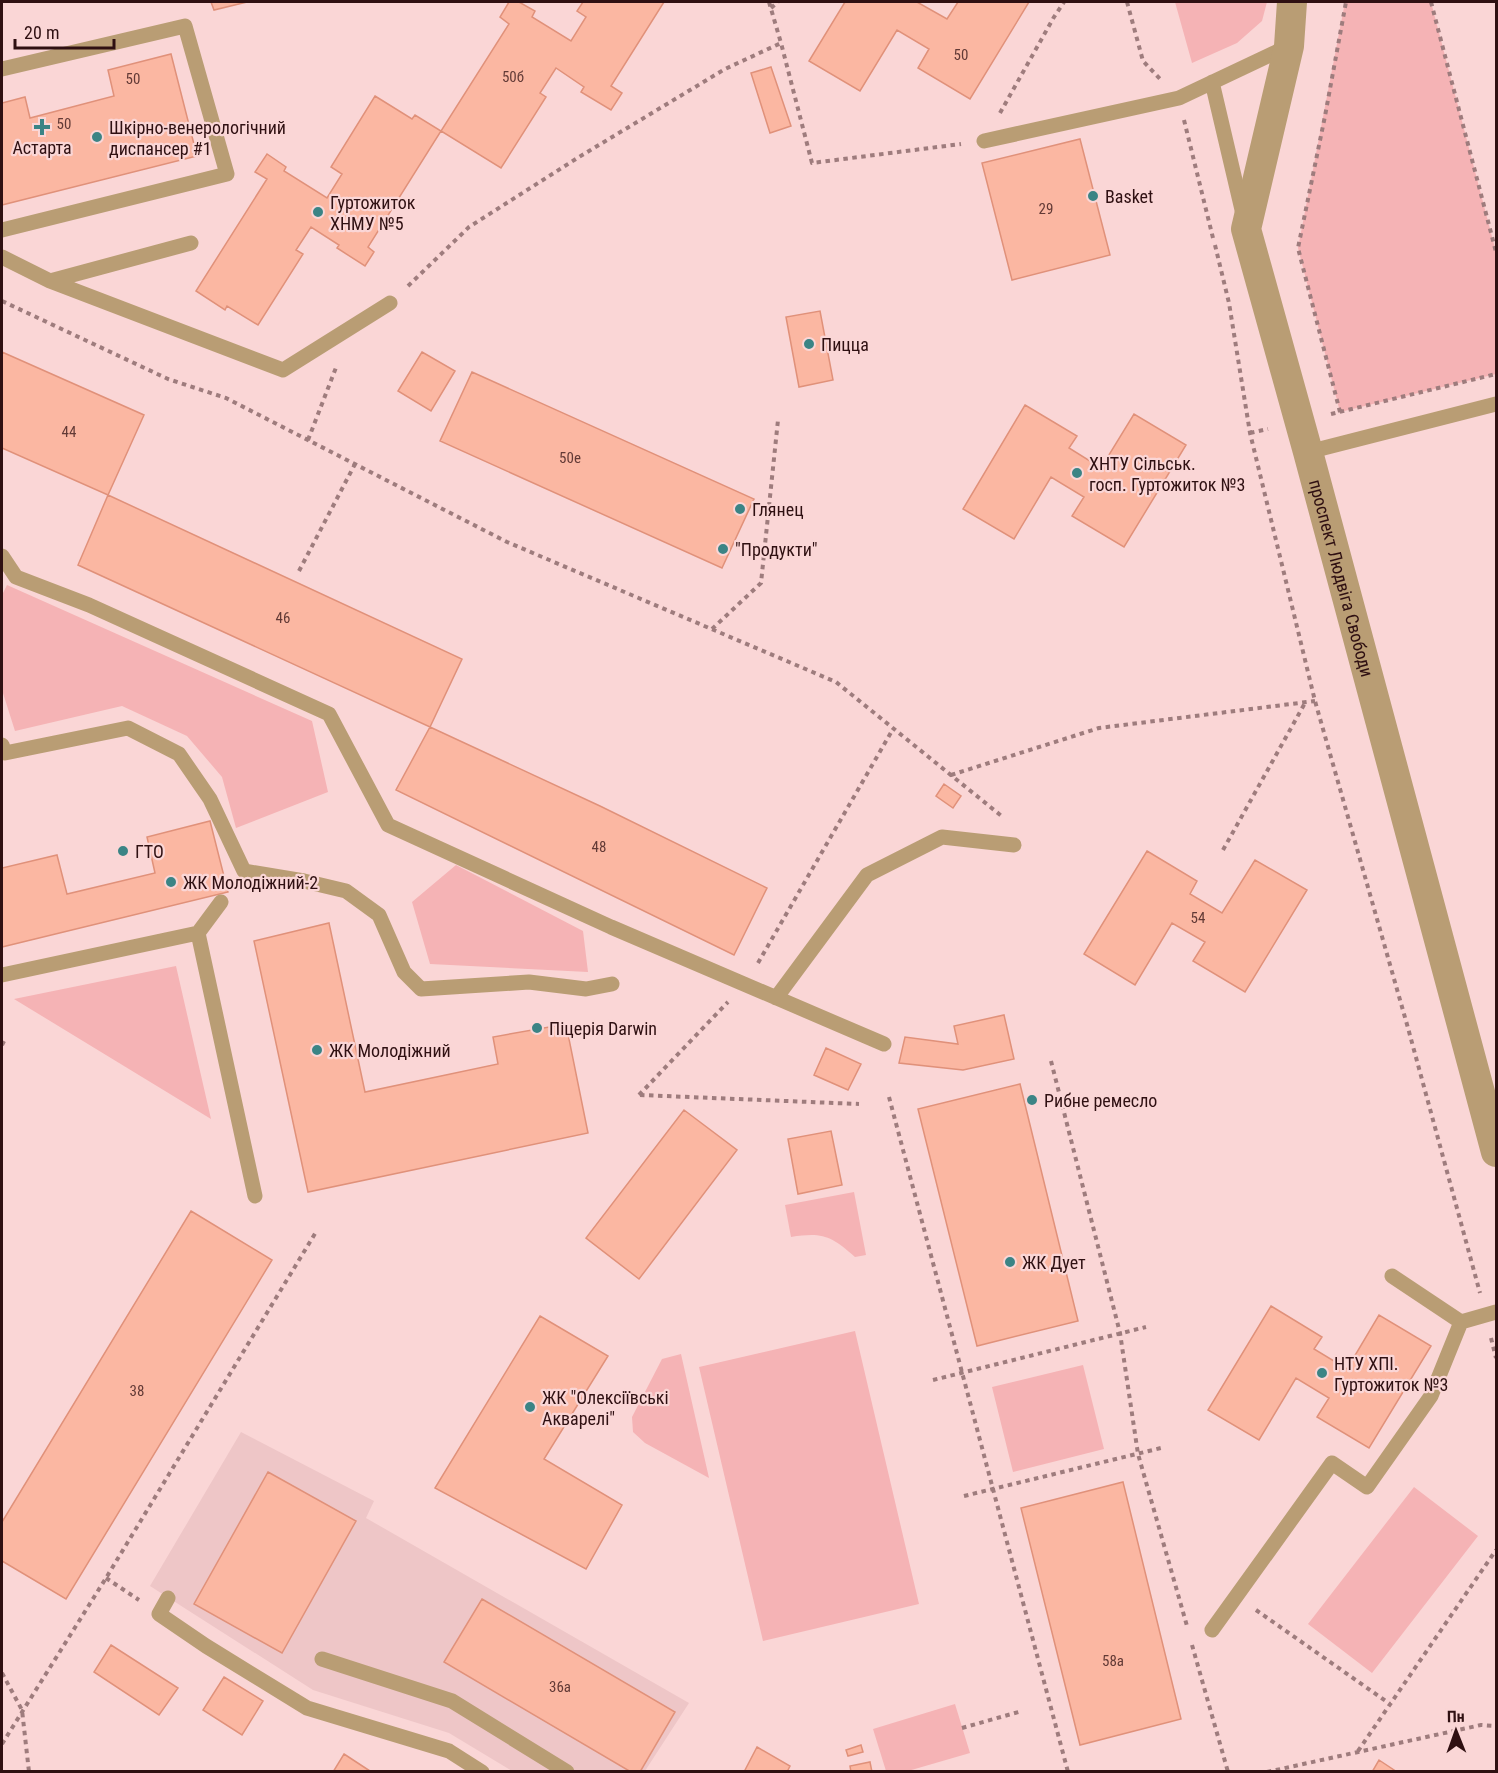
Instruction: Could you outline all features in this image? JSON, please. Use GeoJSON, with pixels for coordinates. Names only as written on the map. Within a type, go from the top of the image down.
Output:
{"type":"FeatureCollection","features":[{"type":"Feature","properties":{"kind":"street","name":"проспект Людвіга Свободи"},"geometry":{"type":"LineString","coordinates":[[1292,2],[1289,46],[1246,229],[1497,1152]]}},
{"type":"Feature","properties":{"kind":"lane"},"geometry":{"type":"LineString","coordinates":[[2,69],[185,26],[227,174],[2,230]]}},
{"type":"Feature","properties":{"kind":"lane"},"geometry":{"type":"LineString","coordinates":[[984,141],[1179,98],[1289,46]]}},
{"type":"Feature","properties":{"kind":"lane"},"geometry":{"type":"LineString","coordinates":[[1212,82],[1246,229]]}},
{"type":"Feature","properties":{"kind":"lane"},"geometry":{"type":"LineString","coordinates":[[50,281],[191,243]]}},
{"type":"Feature","properties":{"kind":"lane"},"geometry":{"type":"LineString","coordinates":[[2,257],[50,281],[283,370],[390,303]]}},
{"type":"Feature","properties":{"kind":"lane"},"geometry":{"type":"LineString","coordinates":[[1308,452],[1497,404]]}},
{"type":"Feature","properties":{"kind":"lane"},"geometry":{"type":"LineString","coordinates":[[2,556],[16,578],[89,605],[329,714],[388,825],[611,927],[884,1044]]}},
{"type":"Feature","properties":{"kind":"lane"},"geometry":{"type":"LineString","coordinates":[[2,745],[5,753],[128,728],[179,754],[210,799],[242,873],[304,881],[346,891],[379,915],[404,972],[421,989],[529,982],[586,989],[612,984]]}},
{"type":"Feature","properties":{"kind":"lane"},"geometry":{"type":"LineString","coordinates":[[776,998],[867,874],[942,837],[1014,845]]}},
{"type":"Feature","properties":{"kind":"lane"},"geometry":{"type":"LineString","coordinates":[[2,975],[198,933],[221,902]]}},
{"type":"Feature","properties":{"kind":"lane"},"geometry":{"type":"LineString","coordinates":[[198,933],[255,1196]]}},
{"type":"Feature","properties":{"kind":"lane"},"geometry":{"type":"LineString","coordinates":[[1392,1276],[1461,1322],[1491,1314]]}},
{"type":"Feature","properties":{"kind":"lane"},"geometry":{"type":"LineString","coordinates":[[1212,1630],[1332,1463],[1367,1487],[1431,1395],[1461,1322]]}},
{"type":"Feature","properties":{"kind":"lane"},"geometry":{"type":"LineString","coordinates":[[168,1598],[159,1614],[206,1646],[307,1708],[449,1751],[482,1772]]}},
{"type":"Feature","properties":{"kind":"lane"},"geometry":{"type":"LineString","coordinates":[[322,1659],[452,1701],[567,1772]]}},
{"type":"Feature","properties":{"kind":"path"},"geometry":{"type":"LineString","coordinates":[[769,2],[812,163],[984,141],[1064,2]]}},
{"type":"Feature","properties":{"kind":"path"},"geometry":{"type":"LineString","coordinates":[[771,8],[778,2]]}},
{"type":"Feature","properties":{"kind":"path"},"geometry":{"type":"LineString","coordinates":[[1127,2],[1143,62],[1179,98],[1229,303],[1250,433],[1315,701],[1491,1314],[1497,1358]]}},
{"type":"Feature","properties":{"kind":"path"},"geometry":{"type":"LineString","coordinates":[[1346,2],[1299,248],[1340,412],[1497,374]]}},
{"type":"Feature","properties":{"kind":"path"},"geometry":{"type":"LineString","coordinates":[[1431,2],[1497,252]]}},
{"type":"Feature","properties":{"kind":"path"},"geometry":{"type":"LineString","coordinates":[[390,303],[469,227],[725,69],[781,43]]}},
{"type":"Feature","properties":{"kind":"path"},"geometry":{"type":"LineString","coordinates":[[2,302],[168,380],[226,398],[507,542],[836,682],[1012,824]]}},
{"type":"Feature","properties":{"kind":"path"},"geometry":{"type":"LineString","coordinates":[[308,440],[339,362]]}},
{"type":"Feature","properties":{"kind":"path"},"geometry":{"type":"LineString","coordinates":[[712,629],[761,583],[777,420]]}},
{"type":"Feature","properties":{"kind":"path"},"geometry":{"type":"LineString","coordinates":[[299,571],[355,464]]}},
{"type":"Feature","properties":{"kind":"path"},"geometry":{"type":"LineString","coordinates":[[951,775],[1099,728],[1315,701]]}},
{"type":"Feature","properties":{"kind":"path"},"geometry":{"type":"LineString","coordinates":[[1223,850],[1305,702]]}},
{"type":"Feature","properties":{"kind":"path"},"geometry":{"type":"LineString","coordinates":[[859,1104],[639,1095],[745,984],[893,729]]}},
{"type":"Feature","properties":{"kind":"path"},"geometry":{"type":"LineString","coordinates":[[1051,1061],[1120,1333],[1138,1454],[1228,1772]]}},
{"type":"Feature","properties":{"kind":"path"},"geometry":{"type":"LineString","coordinates":[[889,1097],[1068,1772]]}},
{"type":"Feature","properties":{"kind":"path"},"geometry":{"type":"LineString","coordinates":[[2,1743],[106,1578],[316,1232]]}},
{"type":"Feature","properties":{"kind":"path"},"geometry":{"type":"LineString","coordinates":[[933,1380],[1146,1327]]}},
{"type":"Feature","properties":{"kind":"path"},"geometry":{"type":"LineString","coordinates":[[964,1496],[1161,1448]]}},
{"type":"Feature","properties":{"kind":"path"},"geometry":{"type":"LineString","coordinates":[[1358,1751],[1497,1550]]}},
{"type":"Feature","properties":{"kind":"path"},"geometry":{"type":"LineString","coordinates":[[106,1578],[159,1614]]}},
{"type":"Feature","properties":{"kind":"path"},"geometry":{"type":"LineString","coordinates":[[1237,1596],[1390,1704]]}},
{"type":"Feature","properties":{"kind":"path"},"geometry":{"type":"LineString","coordinates":[[2,1673],[22,1710],[29,1772]]}},
{"type":"Feature","properties":{"kind":"path"},"geometry":{"type":"LineString","coordinates":[[962,1728],[1022,1711]]}},
{"type":"Feature","properties":{"kind":"path"},"geometry":{"type":"LineString","coordinates":[[1267,1772],[1481,1725],[1497,1726]]}},
{"type":"Feature","properties":{"kind":"shaded area"},"geometry":{"type":"Polygon","coordinates":[[[1175,2],[1267,2],[1262,21],[1237,43],[1192,63],[1175,2]]]}},
{"type":"Feature","properties":{"kind":"shaded area"},"geometry":{"type":"Polygon","coordinates":[[[1345,2],[1431,2],[1496,252],[1496,374],[1340,412],[1298,248],[1345,2]]]}},
{"type":"Feature","properties":{"kind":"shaded area"},"geometry":{"type":"Polygon","coordinates":[[[7,585],[312,721],[328,792],[236,828],[222,777],[187,736],[122,706],[15,731],[2,690],[2,595],[7,585]]]}},
{"type":"Feature","properties":{"kind":"shaded area"},"geometry":{"type":"Polygon","coordinates":[[[456,865],[583,931],[588,972],[430,964],[412,902],[456,865]]]}},
{"type":"Feature","properties":{"kind":"shaded area"},"geometry":{"type":"Polygon","coordinates":[[[176,966],[211,1119],[14,999],[176,966]]]}},
{"type":"Feature","properties":{"kind":"shaded area"},"geometry":{"type":"Polygon","coordinates":[[[854,1192],[866,1255],[855,1257],[826,1237],[811,1235],[791,1237],[785,1205],[854,1192]]]}},
{"type":"Feature","properties":{"kind":"shaded area"},"geometry":{"type":"Polygon","coordinates":[[[855,1331],[919,1604],[763,1641],[699,1367],[855,1331]]]}},
{"type":"Feature","properties":{"kind":"shaded area"},"geometry":{"type":"Polygon","coordinates":[[[681,1354],[709,1478],[645,1443],[633,1432],[632,1417],[662,1359],[681,1354]]]}},
{"type":"Feature","properties":{"kind":"shaded area"},"geometry":{"type":"Polygon","coordinates":[[[1083,1365],[1104,1449],[1013,1472],[992,1387],[1083,1365]]]}},
{"type":"Feature","properties":{"kind":"shaded area"},"geometry":{"type":"Polygon","coordinates":[[[241,1432],[374,1501],[366,1518],[689,1703],[645,1771],[512,1771],[449,1733],[313,1690],[150,1586],[241,1432]]]}},
{"type":"Feature","properties":{"kind":"shaded area"},"geometry":{"type":"Polygon","coordinates":[[[1414,1487],[1478,1536],[1372,1673],[1308,1624],[1414,1487]]]}},
{"type":"Feature","properties":{"kind":"shaded area"},"geometry":{"type":"Polygon","coordinates":[[[955,1704],[970,1753],[908,1771],[886,1771],[873,1729],[955,1704]]]}},
{"type":"Feature","properties":{"kind":"building"},"geometry":{"type":"Polygon","coordinates":[[[211,2],[247,2],[214,10],[211,2]]]}},
{"type":"Feature","properties":{"kind":"building"},"geometry":{"type":"Polygon","coordinates":[[[509,2],[519,2],[535,11],[532,17],[571,41],[586,17],[577,11],[583,2],[664,2],[611,86],[622,93],[611,110],[581,92],[584,87],[556,68],[540,93],[546,97],[501,168],[441,131],[509,24],[500,17],[509,2]]]}},
{"type":"Feature","properties":{"kind":"building"},"geometry":{"type":"Polygon","coordinates":[[[845,2],[917,2],[947,19],[958,2],[1029,2],[970,99],[918,68],[929,49],[897,30],[860,91],[809,61],[845,2]]]}},
{"type":"Feature","properties":{"kind":"building","name":"Шкірно-венерологічний диспансер #1"},"geometry":{"type":"Polygon","coordinates":[[[171,54],[197,156],[2,205],[2,103],[25,97],[30,118],[114,96],[108,70],[171,54]]]}},
{"type":"Feature","properties":{"kind":"building"},"geometry":{"type":"Polygon","coordinates":[[[771,67],[791,126],[770,133],[751,73],[771,67]]]}},
{"type":"Feature","properties":{"kind":"building","name":"Гуртожиток ХНМУ №5"},"geometry":{"type":"Polygon","coordinates":[[[375,96],[412,119],[415,115],[441,131],[368,247],[374,252],[365,266],[337,248],[339,245],[311,227],[296,250],[303,254],[258,325],[227,306],[225,310],[196,291],[267,179],[255,172],[267,154],[286,167],[284,171],[327,198],[342,174],[331,167],[375,96]]]}},
{"type":"Feature","properties":{"kind":"building"},"geometry":{"type":"Polygon","coordinates":[[[1080,139],[1110,255],[1012,280],[982,163],[1080,139]]]}},
{"type":"Feature","properties":{"kind":"building"},"geometry":{"type":"Polygon","coordinates":[[[820,311],[833,380],[799,387],[786,317],[820,311]]]}},
{"type":"Feature","properties":{"kind":"building"},"geometry":{"type":"Polygon","coordinates":[[[2,352],[144,415],[108,495],[2,448],[2,352]]]}},
{"type":"Feature","properties":{"kind":"building"},"geometry":{"type":"Polygon","coordinates":[[[422,352],[455,371],[431,411],[398,391],[422,352]]]}},
{"type":"Feature","properties":{"kind":"building"},"geometry":{"type":"Polygon","coordinates":[[[472,372],[754,499],[722,568],[440,441],[472,372]]]}},
{"type":"Feature","properties":{"kind":"building","name":"ХНТУ Сільськ. госп. Гуртожиток №3"},"geometry":{"type":"Polygon","coordinates":[[[1025,405],[1077,436],[1069,448],[1101,468],[1134,414],[1186,445],[1124,547],[1072,516],[1084,497],[1051,477],[1014,539],[963,509],[1025,405]]]}},
{"type":"Feature","properties":{"kind":"building"},"geometry":{"type":"Polygon","coordinates":[[[108,495],[462,659],[430,727],[78,565],[108,495]]]}},
{"type":"Feature","properties":{"kind":"building"},"geometry":{"type":"Polygon","coordinates":[[[430,727],[600,806],[767,888],[734,955],[396,790],[430,727]]]}},
{"type":"Feature","properties":{"kind":"building"},"geometry":{"type":"Polygon","coordinates":[[[944,784],[961,796],[953,808],[936,796],[944,784]]]}},
{"type":"Feature","properties":{"kind":"building","name":"ЖК Молодіжний-2"},"geometry":{"type":"Polygon","coordinates":[[[210,821],[228,892],[2,947],[2,868],[57,855],[67,894],[155,873],[147,837],[210,821]]]}},
{"type":"Feature","properties":{"kind":"building"},"geometry":{"type":"Polygon","coordinates":[[[1147,851],[1197,881],[1190,894],[1222,913],[1255,860],[1307,890],[1245,992],[1193,961],[1205,942],[1172,923],[1135,985],[1084,954],[1147,851]]]}},
{"type":"Feature","properties":{"kind":"building","name":"ЖК Молодіжний"},"geometry":{"type":"Polygon","coordinates":[[[329,923],[365,1092],[498,1064],[493,1037],[566,1024],[588,1133],[308,1192],[254,941],[329,923]]]}},
{"type":"Feature","properties":{"kind":"building"},"geometry":{"type":"Polygon","coordinates":[[[1004,1015],[1014,1059],[963,1070],[899,1063],[905,1037],[958,1044],[954,1026],[1004,1015]]]}},
{"type":"Feature","properties":{"kind":"building"},"geometry":{"type":"Polygon","coordinates":[[[826,1048],[861,1064],[848,1090],[814,1075],[826,1048]]]}},
{"type":"Feature","properties":{"kind":"building","name":"ЖК Дует"},"geometry":{"type":"Polygon","coordinates":[[[1020,1084],[1078,1321],[977,1346],[918,1109],[1020,1084]]]}},
{"type":"Feature","properties":{"kind":"building"},"geometry":{"type":"Polygon","coordinates":[[[684,1110],[737,1150],[639,1279],[586,1238],[684,1110]]]}},
{"type":"Feature","properties":{"kind":"building"},"geometry":{"type":"Polygon","coordinates":[[[831,1131],[842,1185],[798,1194],[788,1139],[831,1131]]]}},
{"type":"Feature","properties":{"kind":"building"},"geometry":{"type":"Polygon","coordinates":[[[191,1211],[272,1260],[66,1599],[2,1561],[2,1522],[191,1211]]]}},
{"type":"Feature","properties":{"kind":"building","name":"НТУ ХПІ. Гуртожиток №3"},"geometry":{"type":"Polygon","coordinates":[[[1271,1306],[1322,1337],[1314,1349],[1347,1369],[1379,1315],[1431,1346],[1369,1448],[1317,1417],[1329,1398],[1296,1378],[1259,1440],[1208,1410],[1271,1306]]]}},
{"type":"Feature","properties":{"kind":"building","name":"ЖК \"Олексіївські Акварелі\""},"geometry":{"type":"Polygon","coordinates":[[[540,1316],[608,1356],[544,1459],[622,1505],[586,1569],[435,1488],[540,1316]]]}},
{"type":"Feature","properties":{"kind":"building"},"geometry":{"type":"Polygon","coordinates":[[[268,1472],[356,1521],[282,1653],[194,1604],[268,1472]]]}},
{"type":"Feature","properties":{"kind":"building"},"geometry":{"type":"Polygon","coordinates":[[[1123,1482],[1181,1719],[1080,1745],[1021,1508],[1123,1482]]]}},
{"type":"Feature","properties":{"kind":"building"},"geometry":{"type":"Polygon","coordinates":[[[482,1599],[675,1712],[640,1772],[631,1772],[444,1662],[482,1599]]]}},
{"type":"Feature","properties":{"kind":"building"},"geometry":{"type":"Polygon","coordinates":[[[111,1645],[178,1688],[159,1715],[94,1672],[111,1645]]]}},
{"type":"Feature","properties":{"kind":"building"},"geometry":{"type":"Polygon","coordinates":[[[224,1677],[263,1701],[242,1735],[203,1710],[224,1677]]]}},
{"type":"Feature","properties":{"kind":"building"},"geometry":{"type":"Polygon","coordinates":[[[861,1745],[863,1752],[848,1756],[846,1750],[861,1745]]]}},
{"type":"Feature","properties":{"kind":"building"},"geometry":{"type":"Polygon","coordinates":[[[757,1747],[790,1766],[787,1772],[744,1772],[757,1747]]]}},
{"type":"Feature","properties":{"kind":"building"},"geometry":{"type":"Polygon","coordinates":[[[344,1754],[370,1771],[370,1772],[333,1772],[344,1754]]]}},
{"type":"Feature","properties":{"kind":"building"},"geometry":{"type":"Polygon","coordinates":[[[1379,1760],[1397,1772],[1372,1772],[1379,1760]]]}},
{"type":"Feature","properties":{"kind":"building"},"geometry":{"type":"Polygon","coordinates":[[[870,1762],[872,1772],[851,1772],[850,1766],[870,1762]]]}},
{"type":"Feature","properties":{"kind":"place","name":"Астарта"},"geometry":{"type":"Point","coordinates":[42,127]}},
{"type":"Feature","properties":{"kind":"place","name":"Шкірно-венерологічний диспансер #1"},"geometry":{"type":"Point","coordinates":[97,137]}},
{"type":"Feature","properties":{"kind":"place","name":"Basket"},"geometry":{"type":"Point","coordinates":[1093,196]}},
{"type":"Feature","properties":{"kind":"place","name":"Гуртожиток ХНМУ №5"},"geometry":{"type":"Point","coordinates":[318,212]}},
{"type":"Feature","properties":{"kind":"place","name":"Пицца"},"geometry":{"type":"Point","coordinates":[809,344]}},
{"type":"Feature","properties":{"kind":"place","name":"ХНТУ Сільськ. госп. Гуртожиток №3"},"geometry":{"type":"Point","coordinates":[1077,473]}},
{"type":"Feature","properties":{"kind":"place","name":"Глянец"},"geometry":{"type":"Point","coordinates":[740,509]}},
{"type":"Feature","properties":{"kind":"place","name":"\"Продукти\""},"geometry":{"type":"Point","coordinates":[723,549]}},
{"type":"Feature","properties":{"kind":"place","name":"ГТО"},"geometry":{"type":"Point","coordinates":[123,851]}},
{"type":"Feature","properties":{"kind":"place","name":"ЖК Молодіжний-2"},"geometry":{"type":"Point","coordinates":[171,882]}},
{"type":"Feature","properties":{"kind":"place","name":"Піцерія Darwin"},"geometry":{"type":"Point","coordinates":[537,1028]}},
{"type":"Feature","properties":{"kind":"place","name":"ЖК Молодіжний"},"geometry":{"type":"Point","coordinates":[317,1050]}},
{"type":"Feature","properties":{"kind":"place","name":"Рибне ремесло"},"geometry":{"type":"Point","coordinates":[1032,1100]}},
{"type":"Feature","properties":{"kind":"place","name":"ЖК Дует"},"geometry":{"type":"Point","coordinates":[1010,1262]}},
{"type":"Feature","properties":{"kind":"place","name":"НТУ ХПІ. Гуртожиток №3"},"geometry":{"type":"Point","coordinates":[1322,1373]}},
{"type":"Feature","properties":{"kind":"place","name":"ЖК \"Олексіївські Акварелі\""},"geometry":{"type":"Point","coordinates":[530,1407]}}]}
